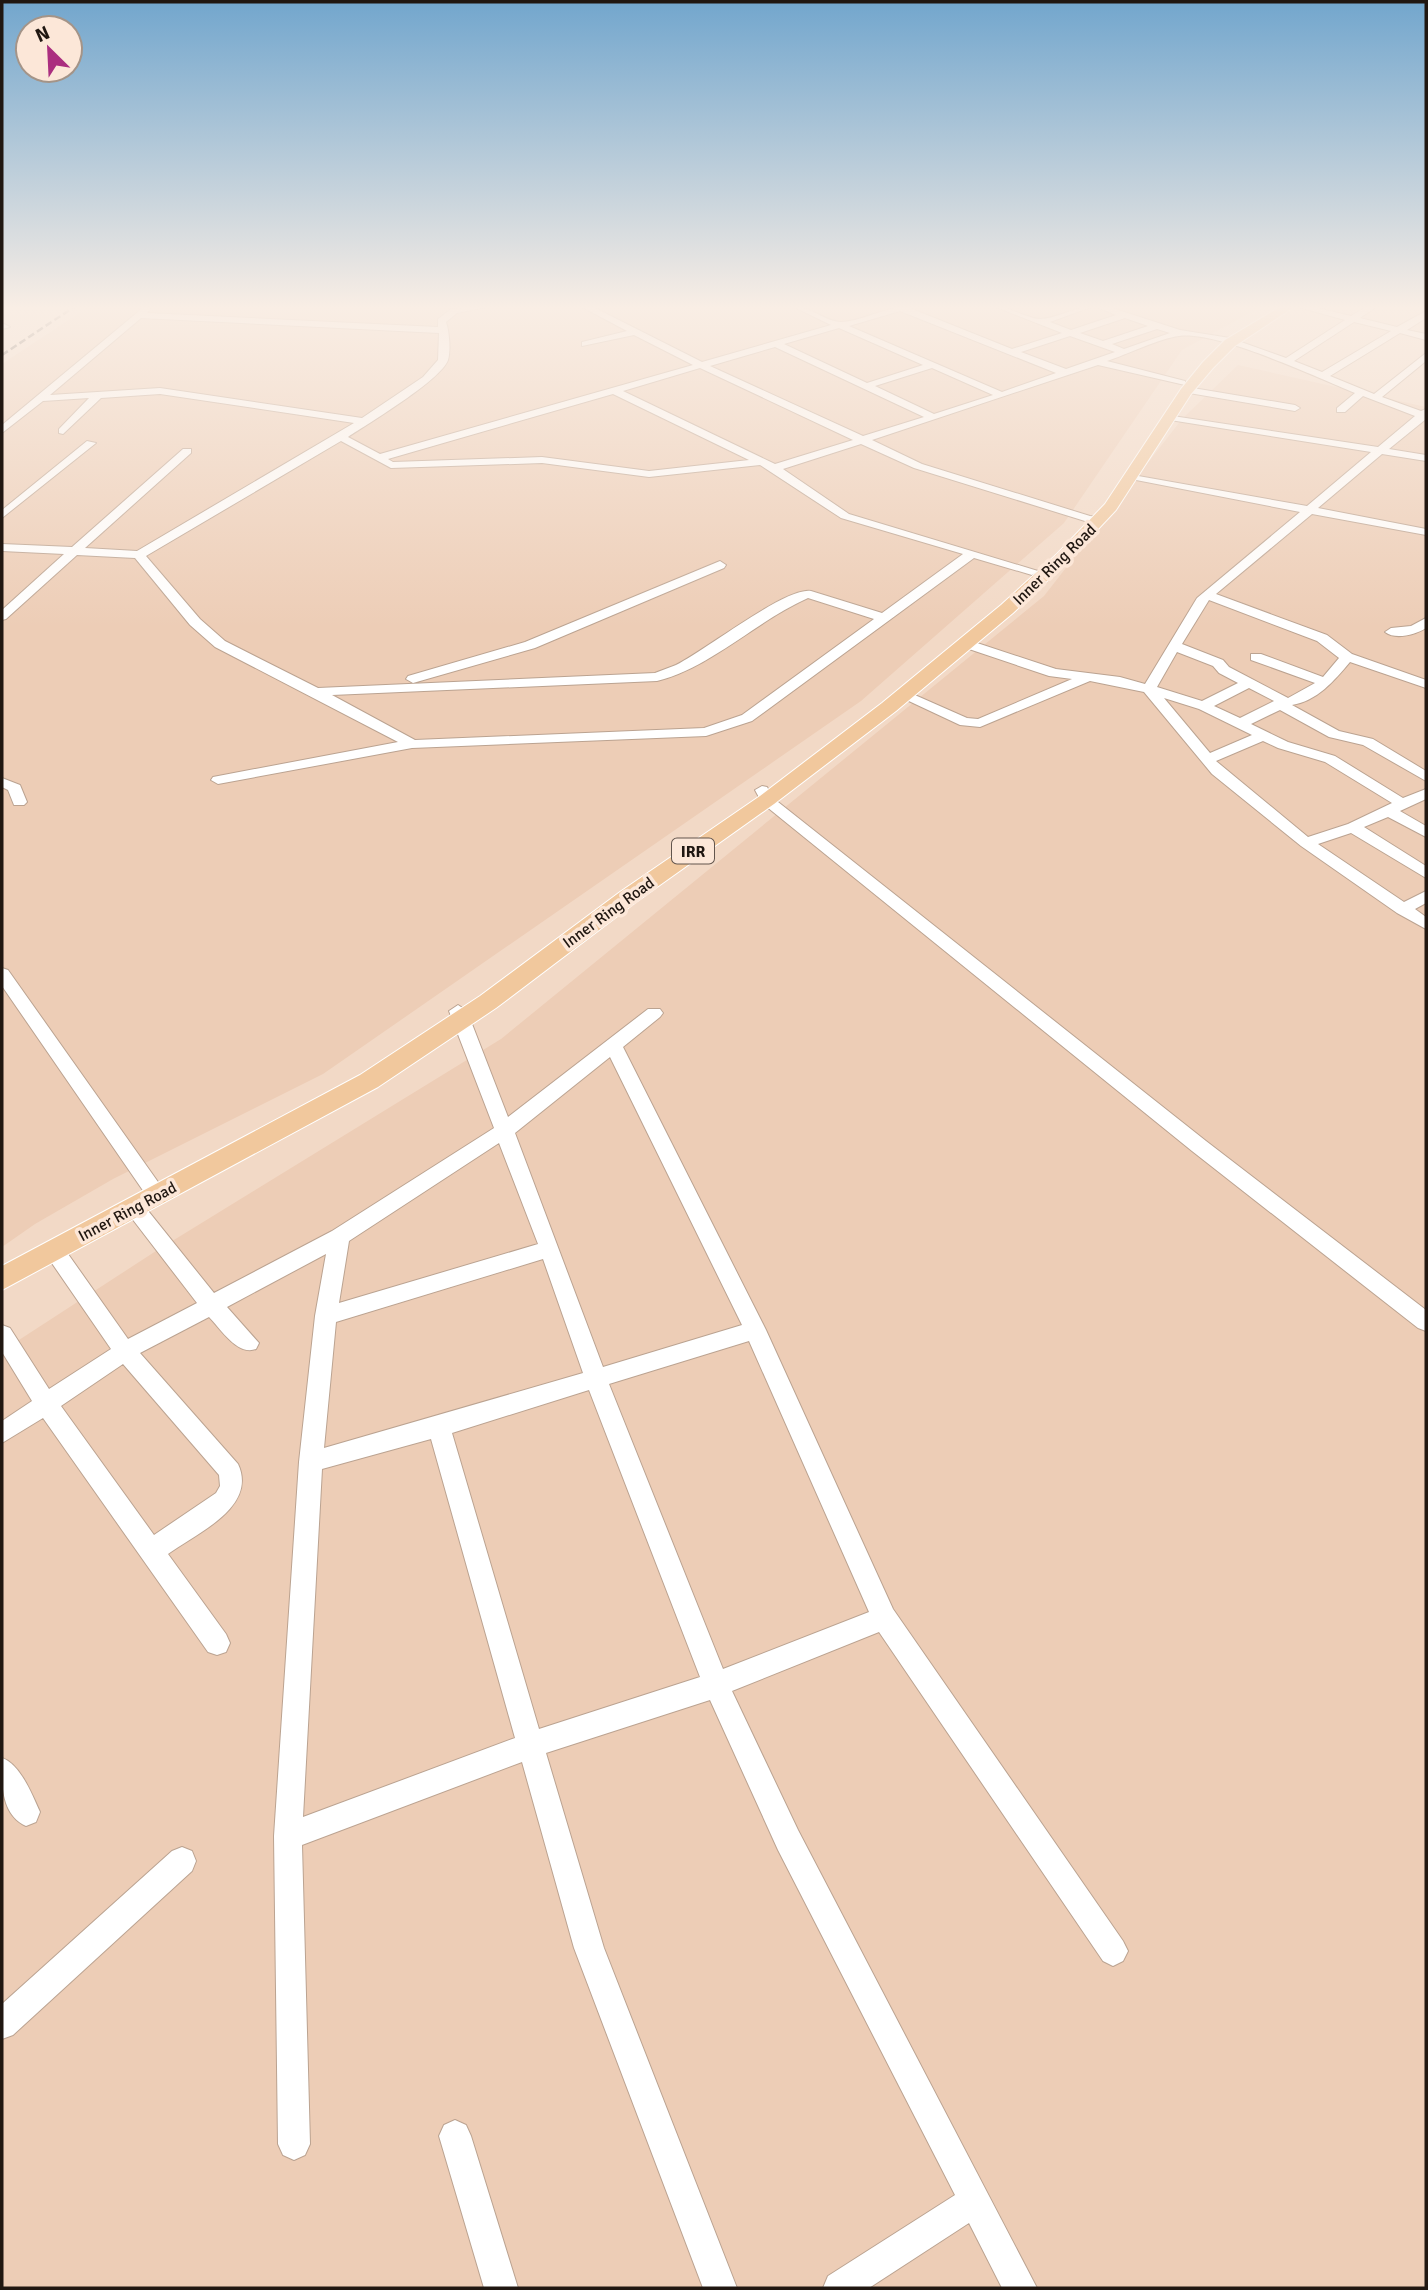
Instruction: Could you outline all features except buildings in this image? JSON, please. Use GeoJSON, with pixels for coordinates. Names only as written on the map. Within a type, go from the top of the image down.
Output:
{"type":"FeatureCollection","features":[{"type":"Feature","properties":{"kind":"main road","name":"Inner Ring Road"},"geometry":{"type":"LineString","coordinates":[[2,1265],[330,1093],[459,1015],[717,833],[909,678],[1094,519],[1166,414]]}},
{"type":"Feature","properties":{"kind":"main road","name":"Inner Ring Road"},"geometry":{"type":"LineString","coordinates":[[764,795],[904,695],[1007,609],[1094,519],[1131,476],[1170,416]]}},
{"type":"Feature","properties":{"kind":"main road","name":"Inner Ring Road"},"geometry":{"type":"LineString","coordinates":[[2,1279],[347,1094],[416,1051],[459,1015]]}},
{"type":"Feature","properties":{"kind":"street"},"geometry":{"type":"LineString","coordinates":[[2,430],[23,414]]}},
{"type":"Feature","properties":{"kind":"street"},"geometry":{"type":"LineString","coordinates":[[63,431],[80,414]]}},
{"type":"Feature","properties":{"kind":"street"},"geometry":{"type":"LineString","coordinates":[[312,414],[360,421]]}},
{"type":"Feature","properties":{"kind":"street"},"geometry":{"type":"LineString","coordinates":[[2,547],[139,555],[341,437],[371,414]]}},
{"type":"Feature","properties":{"kind":"street"},"geometry":{"type":"LineString","coordinates":[[379,458],[476,440],[551,414]]}},
{"type":"Feature","properties":{"kind":"street"},"geometry":{"type":"LineString","coordinates":[[663,414],[774,468],[845,516],[1032,571]]}},
{"type":"Feature","properties":{"kind":"street"},"geometry":{"type":"LineString","coordinates":[[807,414],[918,466],[1094,519]]}},
{"type":"Feature","properties":{"kind":"street"},"geometry":{"type":"LineString","coordinates":[[926,414],[935,418]]}},
{"type":"Feature","properties":{"kind":"street"},"geometry":{"type":"LineString","coordinates":[[774,468],[947,414]]}},
{"type":"Feature","properties":{"kind":"street"},"geometry":{"type":"LineString","coordinates":[[1149,689],[1201,601],[1424,414]]}},
{"type":"Feature","properties":{"kind":"street"},"geometry":{"type":"LineString","coordinates":[[1170,416],[1426,458]]}},
{"type":"Feature","properties":{"kind":"street"},"geometry":{"type":"LineString","coordinates":[[341,437],[386,464],[397,466],[504,459],[542,460],[649,474],[762,462]]}},
{"type":"Feature","properties":{"kind":"street"},"geometry":{"type":"LineString","coordinates":[[476,440],[504,459]]}},
{"type":"Feature","properties":{"kind":"street"},"geometry":{"type":"LineString","coordinates":[[2,515],[91,443]]}},
{"type":"Feature","properties":{"kind":"street"},"geometry":{"type":"LineString","coordinates":[[2,616],[187,451]]}},
{"type":"Feature","properties":{"kind":"street"},"geometry":{"type":"LineString","coordinates":[[1131,476],[1426,532]]}},
{"type":"Feature","properties":{"kind":"street"},"geometry":{"type":"LineString","coordinates":[[218,780],[412,744],[672,734],[727,727],[747,718],[971,554]]}},
{"type":"Feature","properties":{"kind":"street"},"geometry":{"type":"LineString","coordinates":[[139,555],[209,636],[220,644],[412,744]]}},
{"type":"Feature","properties":{"kind":"street"},"geometry":{"type":"LineString","coordinates":[[378,688],[530,645],[720,565]]}},
{"type":"Feature","properties":{"kind":"street"},"geometry":{"type":"LineString","coordinates":[[316,692],[657,677],[681,668],[782,605],[807,594],[884,618]]}},
{"type":"Feature","properties":{"kind":"street"},"geometry":{"type":"LineString","coordinates":[[1209,596],[1322,638],[1347,657],[1420,682],[1426,667]]}},
{"type":"Feature","properties":{"kind":"street"},"geometry":{"type":"LineString","coordinates":[[1391,632],[1414,630],[1426,622]]}},
{"type":"Feature","properties":{"kind":"street"},"geometry":{"type":"LineString","coordinates":[[965,643],[1054,673],[1120,681],[1204,706],[1283,745],[1330,759],[1426,832]]}},
{"type":"Feature","properties":{"kind":"street"},"geometry":{"type":"LineString","coordinates":[[1174,646],[1218,663],[1224,670],[1334,734],[1368,742],[1426,777]]}},
{"type":"Feature","properties":{"kind":"street"},"geometry":{"type":"LineString","coordinates":[[1256,657],[1326,682]]}},
{"type":"Feature","properties":{"kind":"street"},"geometry":{"type":"LineString","coordinates":[[1242,723],[1283,703],[1298,700],[1326,682],[1347,657]]}},
{"type":"Feature","properties":{"kind":"street"},"geometry":{"type":"LineString","coordinates":[[1204,706],[1221,695],[1292,670]]}},
{"type":"Feature","properties":{"kind":"street"},"geometry":{"type":"LineString","coordinates":[[904,695],[965,722],[980,723],[1086,678]]}},
{"type":"Feature","properties":{"kind":"street"},"geometry":{"type":"LineString","coordinates":[[1149,689],[1208,759],[1244,794],[1306,843],[1426,924]]}},
{"type":"Feature","properties":{"kind":"street"},"geometry":{"type":"LineString","coordinates":[[1208,759],[1264,736]]}},
{"type":"Feature","properties":{"kind":"street"},"geometry":{"type":"LineString","coordinates":[[2,782],[15,788],[19,802]]}},
{"type":"Feature","properties":{"kind":"street"},"geometry":{"type":"LineString","coordinates":[[1306,843],[1353,827],[1426,793]]}},
{"type":"Feature","properties":{"kind":"street"},"geometry":{"type":"LineString","coordinates":[[764,795],[1199,1146],[1426,1322]]}},
{"type":"Feature","properties":{"kind":"street"},"geometry":{"type":"LineString","coordinates":[[1353,827],[1426,873]]}},
{"type":"Feature","properties":{"kind":"street"},"geometry":{"type":"LineString","coordinates":[[1403,909],[1426,896]]}},
{"type":"Feature","properties":{"kind":"street"},"geometry":{"type":"LineString","coordinates":[[2,974],[151,1187]]}},
{"type":"Feature","properties":{"kind":"street"},"geometry":{"type":"LineString","coordinates":[[2,1433],[125,1351],[339,1237],[505,1130],[654,1013]]}},
{"type":"Feature","properties":{"kind":"street"},"geometry":{"type":"LineString","coordinates":[[459,1015],[550,1249],[596,1380],[716,1685],[788,1840],[1020,2288]]}},
{"type":"Feature","properties":{"kind":"street"},"geometry":{"type":"LineString","coordinates":[[613,1044],[755,1330],[884,1618],[1113,1951]]}},
{"type":"Feature","properties":{"kind":"street"},"geometry":{"type":"LineString","coordinates":[[134,1207],[211,1305],[248,1343]]}},
{"type":"Feature","properties":{"kind":"street"},"geometry":{"type":"LineString","coordinates":[[295,2144],[288,1836],[311,1462],[326,1315],[339,1237]]}},
{"type":"Feature","properties":{"kind":"street"},"geometry":{"type":"LineString","coordinates":[[326,1315],[550,1249]]}},
{"type":"Feature","properties":{"kind":"street"},"geometry":{"type":"LineString","coordinates":[[54,1250],[125,1351],[230,1471],[232,1488],[224,1501],[152,1551]]}},
{"type":"Feature","properties":{"kind":"street"},"geometry":{"type":"LineString","coordinates":[[311,1462],[439,1427],[755,1330]]}},
{"type":"Feature","properties":{"kind":"street"},"geometry":{"type":"LineString","coordinates":[[2,1334],[47,1405],[217,1643]]}},
{"type":"Feature","properties":{"kind":"street"},"geometry":{"type":"LineString","coordinates":[[439,1427],[589,1948],[720,2288]]}},
{"type":"Feature","properties":{"kind":"street"},"geometry":{"type":"LineString","coordinates":[[288,1836],[531,1745],[716,1685],[884,1618]]}},
{"type":"Feature","properties":{"kind":"street"},"geometry":{"type":"LineString","coordinates":[[2,1771],[26,1812]]}},
{"type":"Feature","properties":{"kind":"street"},"geometry":{"type":"LineString","coordinates":[[2,2024],[182,1861]]}},
{"type":"Feature","properties":{"kind":"street"},"geometry":{"type":"LineString","coordinates":[[455,2136],[501,2288]]}},
{"type":"Feature","properties":{"kind":"street"},"geometry":{"type":"LineString","coordinates":[[840,2288],[974,2201]]}},
{"type":"Feature","properties":{"kind":"shaded area"},"geometry":{"type":"Polygon","coordinates":[[[2,414],[1138,414],[1064,523],[861,701],[323,1074],[113,1179],[35,1224],[2,1247],[2,414]]]}},
{"type":"Feature","properties":{"kind":"shaded area"},"geometry":{"type":"Polygon","coordinates":[[[1187,414],[1426,414],[1426,2288],[2,2288],[2,1351],[156,1251],[501,1039],[1044,596],[1187,414]]]}}]}
